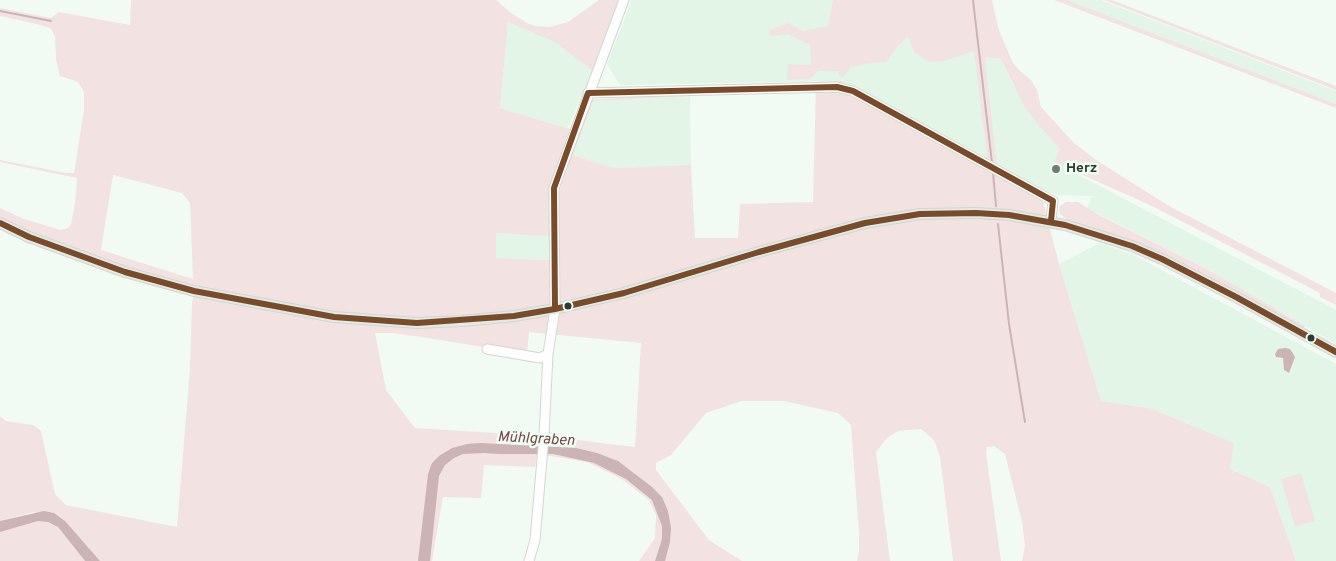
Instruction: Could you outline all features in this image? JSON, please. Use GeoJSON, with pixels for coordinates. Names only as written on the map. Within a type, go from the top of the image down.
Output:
{"type":"FeatureCollection","features":[{"type":"Feature","properties":{"kind":"main road"},"geometry":{"type":"LineString","coordinates":[[0,223],[29,237],[125,272],[194,291],[334,317],[418,323],[514,316],[554,309],[624,292],[865,222],[920,214],[976,213],[1028,217],[1114,239],[1162,259],[1336,352]]}},
{"type":"Feature","properties":{"kind":"street"},"geometry":{"type":"LineString","coordinates":[[529,561],[535,540],[544,436],[548,354],[554,309],[554,188],[624,0]]}},
{"type":"Feature","properties":{"kind":"street"},"geometry":{"type":"LineString","coordinates":[[588,94],[837,87],[853,91],[1053,201],[1052,222]]}},
{"type":"Feature","properties":{"kind":"street"},"geometry":{"type":"LineString","coordinates":[[487,349],[540,358],[548,354]]}},
{"type":"Feature","properties":{"kind":"shaded area"},"geometry":{"type":"Polygon","coordinates":[[[131,0],[496,0],[511,13],[527,23],[535,26],[550,27],[568,22],[599,0],[622,0],[588,88],[586,88],[594,72],[555,42],[508,22],[500,108],[570,129],[550,185],[557,195],[559,182],[589,100],[691,93],[690,96],[593,101],[573,155],[613,168],[691,165],[695,238],[738,238],[740,204],[813,202],[816,82],[841,81],[1039,197],[1043,202],[1059,264],[1101,401],[1149,408],[1234,443],[1230,469],[1270,487],[1296,561],[1022,561],[1025,546],[1022,522],[1005,454],[994,446],[987,447],[986,453],[1001,561],[953,561],[940,457],[934,440],[921,429],[898,431],[887,438],[876,452],[890,561],[857,561],[859,534],[851,425],[838,413],[784,401],[742,401],[706,413],[671,455],[656,463],[656,470],[709,540],[742,561],[639,561],[655,538],[656,515],[649,500],[620,478],[587,462],[550,456],[537,456],[535,467],[484,465],[481,498],[443,497],[432,561],[100,561],[77,537],[34,512],[0,521],[0,416],[6,421],[33,425],[41,431],[55,494],[66,505],[177,527],[190,368],[192,302],[196,286],[134,270],[22,230],[0,219],[0,208],[24,219],[61,230],[68,228],[71,224],[77,178],[0,162],[0,160],[74,173],[84,110],[84,92],[78,82],[60,76],[56,60],[55,36],[51,29],[0,16],[0,8],[51,18],[59,12],[130,25],[131,0]],[[113,175],[101,250],[193,279],[190,203],[182,193],[113,175]],[[496,233],[496,258],[549,260],[550,236],[496,233]],[[529,332],[527,354],[421,337],[375,333],[386,390],[415,428],[544,436],[635,447],[641,343],[529,332]]]}},
{"type":"Feature","properties":{"kind":"shaded area"},"geometry":{"type":"Polygon","coordinates":[[[632,0],[871,0],[975,51],[987,158],[841,81],[620,85],[607,64],[632,0]]]}},
{"type":"Feature","properties":{"kind":"shaded area"},"geometry":{"type":"Polygon","coordinates":[[[833,0],[992,0],[999,31],[1013,63],[1031,80],[1037,90],[1041,107],[1073,142],[1099,162],[1171,207],[1336,293],[1336,305],[1320,297],[1320,293],[1152,206],[1054,162],[1060,149],[1035,121],[1023,104],[1001,59],[985,57],[997,164],[1011,172],[1010,174],[986,161],[974,51],[944,61],[929,62],[914,52],[907,37],[886,62],[851,67],[842,78],[837,71],[818,71],[810,79],[787,80],[788,64],[810,65],[810,45],[788,34],[771,36],[769,31],[788,23],[803,31],[828,26],[833,0]]]}},
{"type":"Feature","properties":{"kind":"shaded area"},"geometry":{"type":"Polygon","coordinates":[[[1054,0],[1067,0],[1336,104],[1336,108],[1054,0]]]}},
{"type":"Feature","properties":{"kind":"shaded area"},"geometry":{"type":"Polygon","coordinates":[[[1067,0],[1101,0],[1336,91],[1336,104],[1067,0]]]}},
{"type":"Feature","properties":{"kind":"shaded area"},"geometry":{"type":"Polygon","coordinates":[[[1104,0],[1112,0],[1336,86],[1336,90],[1104,0]]]}},
{"type":"Feature","properties":{"kind":"shaded area"},"geometry":{"type":"Polygon","coordinates":[[[508,21],[555,42],[594,72],[567,128],[500,108],[508,21]]]}},
{"type":"Feature","properties":{"kind":"shaded area"},"geometry":{"type":"Polygon","coordinates":[[[985,57],[1001,59],[1012,83],[1035,121],[1060,149],[1054,162],[1336,310],[1336,344],[1205,268],[1087,208],[1092,196],[1059,195],[1048,192],[997,165],[985,57]]]}},
{"type":"Feature","properties":{"kind":"shaded area"},"geometry":{"type":"Polygon","coordinates":[[[690,96],[691,165],[613,168],[573,155],[593,101],[690,96]]]}},
{"type":"Feature","properties":{"kind":"shaded area"},"geometry":{"type":"Polygon","coordinates":[[[1066,202],[1078,202],[1099,215],[1205,268],[1305,326],[1304,328],[1292,325],[1132,242],[1069,221],[1060,214],[1059,210],[1060,206],[1066,202]]]}},
{"type":"Feature","properties":{"kind":"shaded area"},"geometry":{"type":"Polygon","coordinates":[[[496,233],[550,235],[549,260],[495,258],[496,233]]]}},
{"type":"Feature","properties":{"kind":"shaded area"},"geometry":{"type":"Polygon","coordinates":[[[1100,243],[1134,255],[1336,364],[1336,561],[1296,561],[1270,487],[1230,469],[1149,408],[1101,401],[1059,264],[1100,243]]]}},
{"type":"Feature","properties":{"kind":"shaded area"},"geometry":{"type":"Polygon","coordinates":[[[1278,349],[1290,349],[1295,357],[1289,373],[1284,370],[1283,358],[1276,357],[1275,354],[1278,349]]]}},
{"type":"Feature","properties":{"kind":"shaded area"},"geometry":{"type":"Polygon","coordinates":[[[480,443],[576,448],[618,461],[662,497],[668,511],[671,528],[670,542],[665,561],[655,561],[662,539],[662,526],[652,500],[626,479],[594,463],[553,454],[483,453],[463,454],[445,465],[439,476],[430,561],[418,561],[428,474],[432,463],[452,448],[480,443]]]}},
{"type":"Feature","properties":{"kind":"shaded area"},"geometry":{"type":"Polygon","coordinates":[[[1301,473],[1315,521],[1295,527],[1281,479],[1301,473]]]}},
{"type":"Feature","properties":{"kind":"shaded area"},"geometry":{"type":"Polygon","coordinates":[[[44,511],[54,513],[65,521],[100,561],[85,561],[58,527],[48,522],[38,521],[0,532],[0,521],[44,511]]]}},
{"type":"Feature","properties":{"kind":"shaded area"},"geometry":{"type":"Polygon","coordinates":[[[38,521],[48,522],[58,527],[85,561],[0,561],[0,532],[38,521]]]}},
{"type":"Feature","properties":{"kind":"waterway"},"geometry":{"type":"LineString","coordinates":[[973,0],[992,163]]}},
{"type":"Feature","properties":{"kind":"waterway"},"geometry":{"type":"LineString","coordinates":[[0,11],[51,21]]}},
{"type":"Feature","properties":{"kind":"waterway"},"geometry":{"type":"LineString","coordinates":[[993,173],[996,206]]}},
{"type":"Feature","properties":{"kind":"waterway"},"geometry":{"type":"LineString","coordinates":[[998,224],[1009,324],[1025,422]]}},
{"type":"Feature","properties":{"kind":"transit line"},"geometry":{"type":"LineString","coordinates":[[555,309],[554,188],[588,93],[837,87],[853,91],[1053,201],[1051,221]]}},
{"type":"Feature","properties":{"kind":"transit line"},"geometry":{"type":"LineString","coordinates":[[0,223],[29,237],[125,272],[194,291],[334,317],[417,323],[514,316],[555,309],[624,293],[759,252],[865,223],[920,214],[976,213],[1009,215],[1065,225],[1132,246],[1162,259],[1236,297],[1336,352]]}},
{"type":"Feature","properties":{"kind":"place","name":"Herz"},"geometry":{"type":"Point","coordinates":[1056,169]}},
{"type":"Feature","properties":{"kind":"water label","name":"Mühlgraben"},"geometry":{"type":"Point","coordinates":[536,440]}}]}
